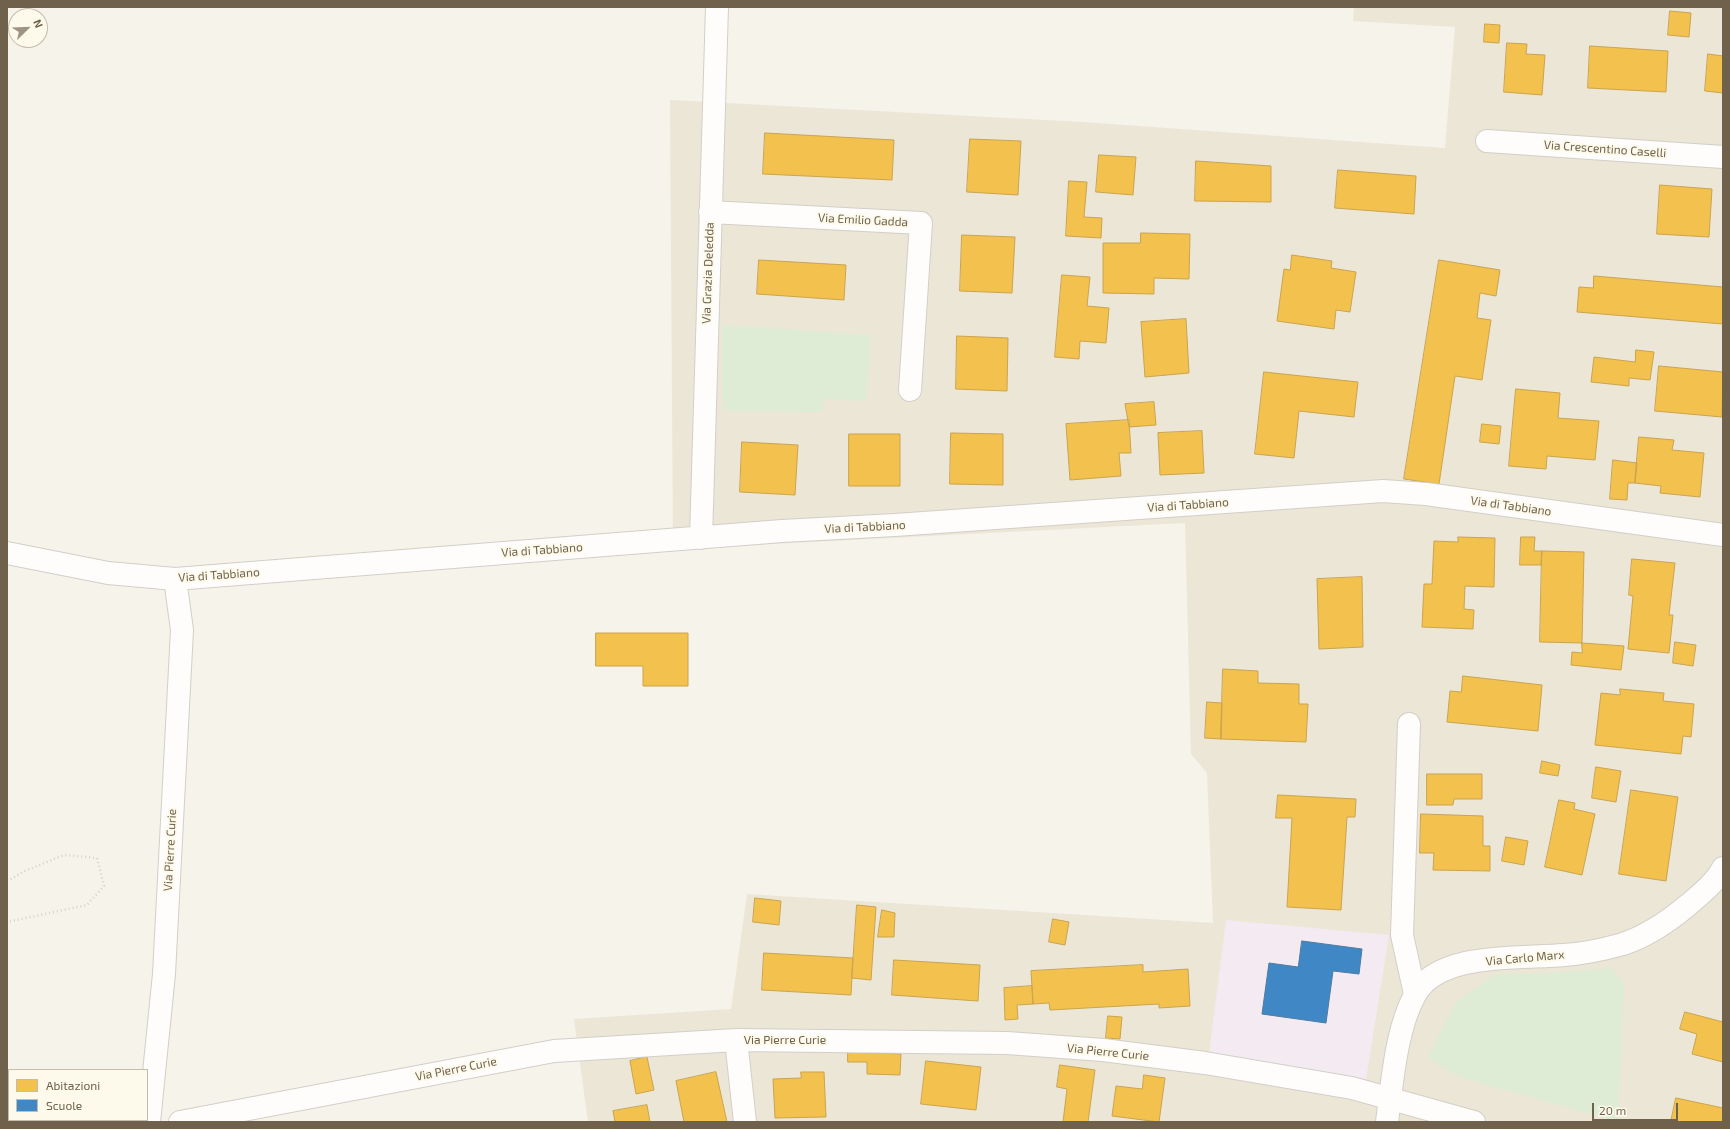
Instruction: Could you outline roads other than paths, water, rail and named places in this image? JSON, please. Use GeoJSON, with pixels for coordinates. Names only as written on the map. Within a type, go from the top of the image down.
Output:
{"type":"FeatureCollection","features":[{"type":"Feature","properties":{"kind":"street","name":"Via Grazia Deledda"},"geometry":{"type":"LineString","coordinates":[[701,538],[717,7]]}},
{"type":"Feature","properties":{"kind":"street","name":"Via Crescentino Caselli"},"geometry":{"type":"LineString","coordinates":[[1487,140],[1723,157]]}},
{"type":"Feature","properties":{"kind":"street","name":"Via Emilio Gadda"},"geometry":{"type":"LineString","coordinates":[[710,212],[921,223],[910,390]]}},
{"type":"Feature","properties":{"kind":"street","name":"Via di Tabbiano"},"geometry":{"type":"LineString","coordinates":[[7,553],[108,573],[175,579],[782,531],[895,525],[1383,491],[1426,494],[1723,535]]}},
{"type":"Feature","properties":{"kind":"street","name":"Via Pierre Curie"},"geometry":{"type":"LineString","coordinates":[[149,1122],[164,974],[182,630],[175,579]]}},
{"type":"Feature","properties":{"kind":"street"},"geometry":{"type":"LineString","coordinates":[[1409,724],[1402,935],[1415,994]]}},
{"type":"Feature","properties":{"kind":"street","name":"Via Carlo Marx"},"geometry":{"type":"LineString","coordinates":[[1387,1122],[1399,1041],[1415,994],[1425,982],[1435,975],[1450,968],[1462,965],[1512,957],[1564,956],[1624,943],[1654,929],[1676,916],[1697,898],[1720,874],[1723,868]]}},
{"type":"Feature","properties":{"kind":"street","name":"Via Pierre Curie"},"geometry":{"type":"LineString","coordinates":[[736,1040],[745,1122]]}},
{"type":"Feature","properties":{"kind":"street","name":"Via Pierre Curie"},"geometry":{"type":"LineString","coordinates":[[180,1122],[554,1051],[736,1040],[1007,1042],[1103,1050],[1205,1063],[1352,1088],[1474,1122]]}}]}
